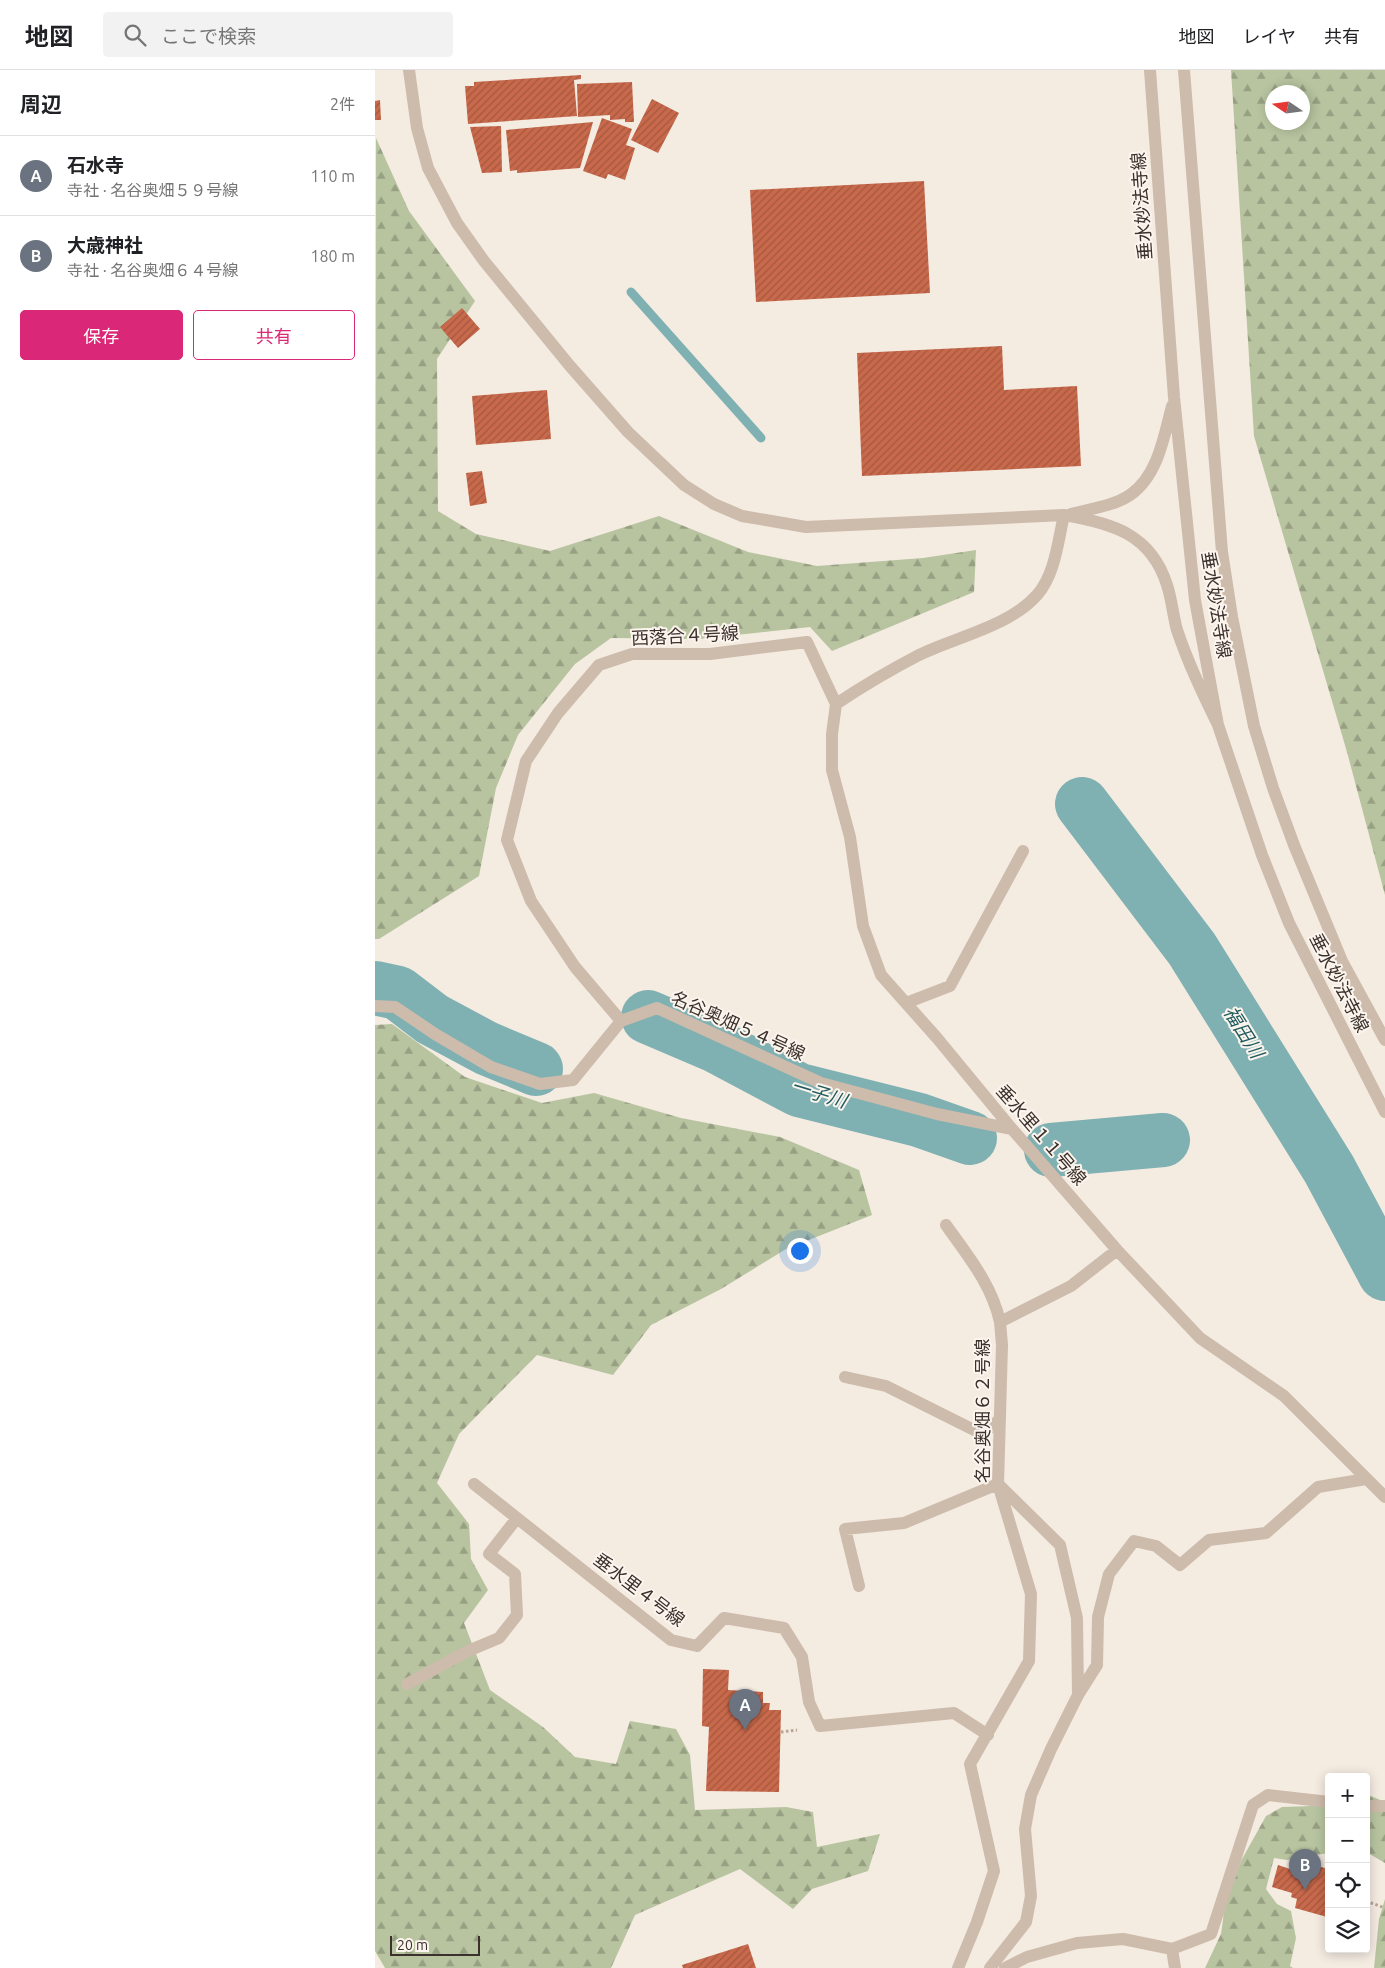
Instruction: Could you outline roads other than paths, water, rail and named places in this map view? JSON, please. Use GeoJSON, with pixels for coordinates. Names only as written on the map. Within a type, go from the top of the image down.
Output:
{"type":"FeatureCollection","features":[{"type":"Feature","properties":{"kind":"street"},"geometry":{"type":"LineString","coordinates":[[409,70],[417,128],[428,168],[457,223],[484,261],[576,373],[628,432],[684,485],[714,504],[742,516],[806,527],[1064,515],[1107,504],[1130,495],[1144,481],[1161,451],[1174,398]]}},
{"type":"Feature","properties":{"kind":"street","name":"垂水妙法寺線"},"geometry":{"type":"LineString","coordinates":[[1150,70],[1174,398],[1195,600],[1218,725],[1262,854],[1289,923],[1385,1112]]}},
{"type":"Feature","properties":{"kind":"street","name":"垂水妙法寺線"},"geometry":{"type":"LineString","coordinates":[[1184,70],[1222,552],[1232,617],[1252,716],[1273,788],[1294,845],[1342,961],[1385,1040]]}},
{"type":"Feature","properties":{"kind":"street"},"geometry":{"type":"LineString","coordinates":[[837,704],[866,684],[919,655],[1017,613],[1038,594],[1051,569],[1064,515]]}},
{"type":"Feature","properties":{"kind":"street"},"geometry":{"type":"LineString","coordinates":[[1064,515],[1101,522],[1129,534],[1153,554],[1167,585],[1177,628],[1192,673],[1218,725]]}},
{"type":"Feature","properties":{"kind":"street","name":"西落合４号線"},"geometry":{"type":"LineString","coordinates":[[621,1021],[575,966],[531,901],[507,840],[526,762],[558,713],[599,665],[632,654],[711,654],[807,642],[837,704]]}},
{"type":"Feature","properties":{"kind":"street","name":"垂水里１１号線"},"geometry":{"type":"LineString","coordinates":[[837,704],[832,734],[832,770],[850,838],[863,926],[881,975],[1117,1250],[1200,1338],[1284,1396],[1385,1497]]}},
{"type":"Feature","properties":{"kind":"street"},"geometry":{"type":"LineString","coordinates":[[906,1003],[950,986],[1023,851]]}},
{"type":"Feature","properties":{"kind":"street"},"geometry":{"type":"LineString","coordinates":[[375,1006],[395,1006],[435,1034],[491,1067],[540,1084],[573,1080],[621,1021]]}},
{"type":"Feature","properties":{"kind":"street","name":"名谷奥畑５４号線"},"geometry":{"type":"LineString","coordinates":[[621,1021],[657,1008],[821,1082],[937,1114],[1012,1129]]}},
{"type":"Feature","properties":{"kind":"street"},"geometry":{"type":"LineString","coordinates":[[946,1225],[975,1264],[995,1302],[1000,1322]]}},
{"type":"Feature","properties":{"kind":"street","name":"名谷奥畑６２号線"},"geometry":{"type":"LineString","coordinates":[[958,1968],[977,1922],[994,1871],[970,1764],[1029,1662],[1031,1594],[998,1484],[998,1421],[1002,1345],[1000,1322],[1071,1286],[1117,1250]]}},
{"type":"Feature","properties":{"kind":"street"},"geometry":{"type":"LineString","coordinates":[[845,1377],[886,1386],[983,1434],[998,1421]]}},
{"type":"Feature","properties":{"kind":"street"},"geometry":{"type":"LineString","coordinates":[[990,1968],[1026,1922],[1031,1896],[1025,1829],[1031,1795],[1078,1695],[1097,1665],[1098,1617],[1109,1574],[1133,1541],[1155,1546],[1180,1565],[1209,1540],[1266,1533],[1318,1488],[1367,1479]]}},
{"type":"Feature","properties":{"kind":"street","name":"垂水里４号線"},"geometry":{"type":"LineString","coordinates":[[474,1484],[671,1640],[697,1646],[724,1618],[784,1628],[802,1657],[809,1702],[820,1726],[954,1713],[988,1735]]}},
{"type":"Feature","properties":{"kind":"street"},"geometry":{"type":"LineString","coordinates":[[859,1586],[845,1529],[904,1523],[998,1484],[1060,1545],[1077,1618],[1078,1695]]}},
{"type":"Feature","properties":{"kind":"street"},"geometry":{"type":"LineString","coordinates":[[407,1684],[467,1651],[499,1638],[517,1615],[515,1574],[489,1554],[517,1518]]}},
{"type":"Feature","properties":{"kind":"street"},"geometry":{"type":"LineString","coordinates":[[1005,1968],[1027,1957],[1077,1943],[1123,1939],[1172,1949],[1211,1934],[1253,1805],[1268,1795],[1325,1802]]}},
{"type":"Feature","properties":{"kind":"street"},"geometry":{"type":"LineString","coordinates":[[1370,1806],[1385,1806]]}},
{"type":"Feature","properties":{"kind":"street"},"geometry":{"type":"LineString","coordinates":[[1172,1949],[1175,1968]]}},
{"type":"Feature","properties":{"kind":"waterway"},"geometry":{"type":"LineString","coordinates":[[631,292],[761,438]]}},
{"type":"Feature","properties":{"kind":"waterway","name":"福田川"},"geometry":{"type":"LineString","coordinates":[[1082,804],[1192,949],[1329,1169],[1385,1274]]}},
{"type":"Feature","properties":{"kind":"waterway","name":"一子川"},"geometry":{"type":"LineString","coordinates":[[375,988],[398,993],[432,1019],[486,1048],[536,1069]]}},
{"type":"Feature","properties":{"kind":"waterway","name":"一子川"},"geometry":{"type":"LineString","coordinates":[[648,1017],[716,1046],[799,1090],[919,1120],[970,1138]]}},
{"type":"Feature","properties":{"kind":"waterway","name":"一子川"},"geometry":{"type":"LineString","coordinates":[[1051,1150],[1163,1140]]}},
{"type":"Feature","properties":{"kind":"place","name":"石水寺"},"geometry":{"type":"Point","coordinates":[745,1730]}},
{"type":"Feature","properties":{"kind":"place","name":"大歳神社"},"geometry":{"type":"Point","coordinates":[1305,1890]}}]}
